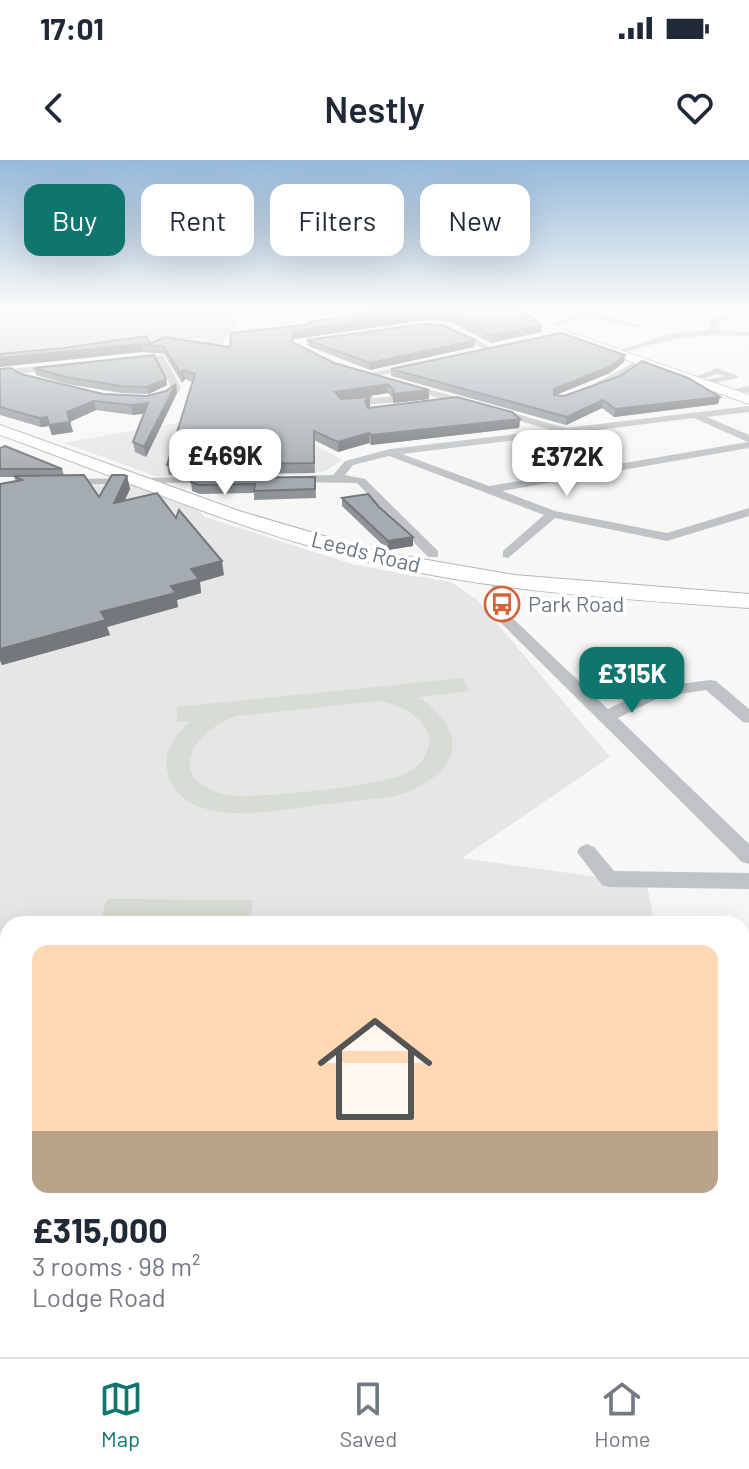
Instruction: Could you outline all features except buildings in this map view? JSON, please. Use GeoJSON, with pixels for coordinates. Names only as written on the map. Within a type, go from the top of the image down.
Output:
{"type":"FeatureCollection","features":[{"type":"Feature","properties":{"kind":"main road","name":"Leeds Road"},"geometry":{"type":"LineString","coordinates":[[0,430],[227,512],[372,557],[585,590],[749,601]]}},
{"type":"Feature","properties":{"kind":"street"},"geometry":{"type":"LineString","coordinates":[[0,373],[63,366]]}},
{"type":"Feature","properties":{"kind":"street"},"geometry":{"type":"LineString","coordinates":[[145,400],[167,395],[176,387],[165,366]]}},
{"type":"Feature","properties":{"kind":"street"},"geometry":{"type":"LineString","coordinates":[[370,375],[411,366]]}},
{"type":"Feature","properties":{"kind":"street"},"geometry":{"type":"LineString","coordinates":[[584,390],[615,378],[630,366]]}},
{"type":"Feature","properties":{"kind":"street"},"geometry":{"type":"LineString","coordinates":[[659,366],[749,400]]}},
{"type":"Feature","properties":{"kind":"street"},"geometry":{"type":"LineString","coordinates":[[16,371],[19,376],[43,382]]}},
{"type":"Feature","properties":{"kind":"street"},"geometry":{"type":"LineString","coordinates":[[354,371],[563,430]]}},
{"type":"Feature","properties":{"kind":"street"},"geometry":{"type":"LineString","coordinates":[[729,392],[749,389]]}},
{"type":"Feature","properties":{"kind":"street"},"geometry":{"type":"LineString","coordinates":[[343,403],[402,399],[424,391]]}},
{"type":"Feature","properties":{"kind":"street"},"geometry":{"type":"LineString","coordinates":[[438,406],[458,401]]}},
{"type":"Feature","properties":{"kind":"street"},"geometry":{"type":"LineString","coordinates":[[371,412],[411,408]]}},
{"type":"Feature","properties":{"kind":"street"},"geometry":{"type":"LineString","coordinates":[[336,478],[349,463],[390,452],[749,409]]}},
{"type":"Feature","properties":{"kind":"street"},"geometry":{"type":"LineString","coordinates":[[694,415],[749,439]]}},
{"type":"Feature","properties":{"kind":"street"},"geometry":{"type":"LineString","coordinates":[[487,490],[749,445]]}},
{"type":"Feature","properties":{"kind":"street"},"geometry":{"type":"LineString","coordinates":[[390,452],[552,514],[667,537],[749,512]]}},
{"type":"Feature","properties":{"kind":"street"},"geometry":{"type":"LineString","coordinates":[[273,479],[336,478],[361,481],[433,554]]}},
{"type":"Feature","properties":{"kind":"street"},"geometry":{"type":"LineString","coordinates":[[60,482],[225,480]]}},
{"type":"Feature","properties":{"kind":"street"},"geometry":{"type":"LineString","coordinates":[[508,554],[552,514]]}},
{"type":"Feature","properties":{"kind":"street"},"geometry":{"type":"LineString","coordinates":[[499,579],[498,612],[749,856]]}},
{"type":"Feature","properties":{"kind":"street"},"geometry":{"type":"LineString","coordinates":[[605,718],[656,692],[710,685],[749,718]]}},
{"type":"Feature","properties":{"kind":"street"},"geometry":{"type":"LineString","coordinates":[[587,852],[609,879],[749,881]]}},
{"type":"Feature","properties":{"kind":"shaded area"},"geometry":{"type":"Polygon","coordinates":[[[262,408],[309,442],[342,460],[325,471],[307,474],[161,478],[64,443],[262,408]]]}},
{"type":"Feature","properties":{"kind":"shaded area"},"geometry":{"type":"Polygon","coordinates":[[[136,485],[197,509],[205,517],[355,565],[451,582],[477,600],[610,757],[462,858],[647,884],[653,916],[0,916],[0,487],[136,485]]]}},
{"type":"Feature","properties":{"kind":"shaded area"},"geometry":{"type":"Polygon","coordinates":[[[463,678],[469,691],[418,697],[436,712],[447,726],[452,740],[451,754],[445,767],[417,788],[396,796],[252,813],[210,810],[192,803],[177,792],[168,774],[166,759],[175,738],[190,721],[177,722],[177,707],[463,678]],[[378,701],[237,716],[206,733],[196,745],[190,769],[208,789],[241,796],[372,783],[405,774],[420,763],[428,748],[429,735],[415,716],[378,701]]]}},
{"type":"Feature","properties":{"kind":"shaded area"},"geometry":{"type":"Polygon","coordinates":[[[107,899],[253,900],[250,916],[102,916],[107,899]]]}},
{"type":"Feature","properties":{"kind":"place","name":"Park Road"},"geometry":{"type":"Point","coordinates":[502,604]}}]}
